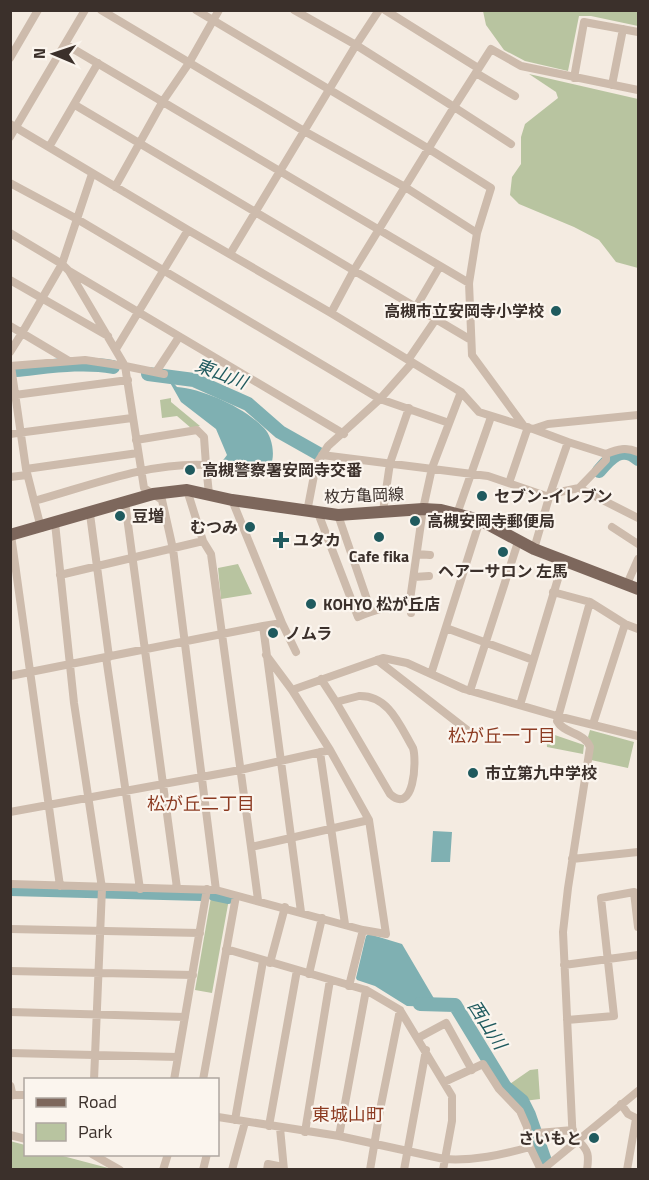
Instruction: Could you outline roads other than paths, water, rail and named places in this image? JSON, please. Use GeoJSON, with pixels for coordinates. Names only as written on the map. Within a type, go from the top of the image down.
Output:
{"type":"FeatureCollection","features":[{"type":"Feature","properties":{"kind":"main road","name":"枚方亀岡線"},"geometry":{"type":"LineString","coordinates":[[11,535],[153,494],[187,490],[313,513],[338,515],[423,509],[480,520],[518,542],[562,562],[633,587]]}},
{"type":"Feature","properties":{"kind":"street"},"geometry":{"type":"LineString","coordinates":[[10,58],[38,10]]}},
{"type":"Feature","properties":{"kind":"street"},"geometry":{"type":"LineString","coordinates":[[10,137],[13,125],[85,10]]}},
{"type":"Feature","properties":{"kind":"street"},"geometry":{"type":"LineString","coordinates":[[101,10],[304,131],[405,187],[477,233]]}},
{"type":"Feature","properties":{"kind":"street"},"geometry":{"type":"LineString","coordinates":[[196,10],[429,148],[491,188],[477,233],[469,283],[472,355],[528,427]]}},
{"type":"Feature","properties":{"kind":"street"},"geometry":{"type":"LineString","coordinates":[[115,187],[163,101],[189,63],[219,10]]}},
{"type":"Feature","properties":{"kind":"street"},"geometry":{"type":"LineString","coordinates":[[294,10],[356,45],[511,144]]}},
{"type":"Feature","properties":{"kind":"street"},"geometry":{"type":"LineString","coordinates":[[230,254],[379,10]]}},
{"type":"Feature","properties":{"kind":"street"},"geometry":{"type":"LineString","coordinates":[[385,10],[515,96]]}},
{"type":"Feature","properties":{"kind":"street"},"geometry":{"type":"LineString","coordinates":[[574,78],[584,22],[639,32]]}},
{"type":"Feature","properties":{"kind":"street"},"geometry":{"type":"LineString","coordinates":[[612,85],[623,29]]}},
{"type":"Feature","properties":{"kind":"street"},"geometry":{"type":"LineString","coordinates":[[65,44],[469,283]]}},
{"type":"Feature","properties":{"kind":"street"},"geometry":{"type":"LineString","coordinates":[[331,313],[354,270],[490,49],[521,66],[639,90]]}},
{"type":"Feature","properties":{"kind":"street"},"geometry":{"type":"LineString","coordinates":[[49,147],[98,63]]}},
{"type":"Feature","properties":{"kind":"street"},"geometry":{"type":"LineString","coordinates":[[75,105],[471,340]]}},
{"type":"Feature","properties":{"kind":"street"},"geometry":{"type":"LineString","coordinates":[[13,125],[461,392],[479,412],[528,427],[606,457]]}},
{"type":"Feature","properties":{"kind":"street"},"geometry":{"type":"LineString","coordinates":[[10,352],[62,264],[92,174]]}},
{"type":"Feature","properties":{"kind":"street"},"geometry":{"type":"LineString","coordinates":[[10,183],[77,219],[380,399],[449,423]]}},
{"type":"Feature","properties":{"kind":"street"},"geometry":{"type":"LineString","coordinates":[[116,349],[188,230]]}},
{"type":"Feature","properties":{"kind":"street"},"geometry":{"type":"LineString","coordinates":[[10,233],[62,264],[69,272],[125,366],[144,488],[162,500],[172,549],[201,776],[211,890],[200,933],[174,1078]]}},
{"type":"Feature","properties":{"kind":"street"},"geometry":{"type":"LineString","coordinates":[[416,307],[440,266]]}},
{"type":"Feature","properties":{"kind":"street"},"geometry":{"type":"LineString","coordinates":[[69,272],[344,434]]}},
{"type":"Feature","properties":{"kind":"street"},"geometry":{"type":"LineString","coordinates":[[10,280],[109,337]]}},
{"type":"Feature","properties":{"kind":"street"},"geometry":{"type":"LineString","coordinates":[[410,600],[358,617],[313,513],[316,465],[328,446],[344,434],[380,399],[410,362],[436,319]]}},
{"type":"Feature","properties":{"kind":"street"},"geometry":{"type":"LineString","coordinates":[[10,326],[69,361]]}},
{"type":"Feature","properties":{"kind":"street"},"geometry":{"type":"LineString","coordinates":[[41,528],[27,472],[11,366],[85,360],[160,373],[179,337]]}},
{"type":"Feature","properties":{"kind":"street"},"geometry":{"type":"LineString","coordinates":[[15,394],[128,380]]}},
{"type":"Feature","properties":{"kind":"street"},"geometry":{"type":"LineString","coordinates":[[411,613],[410,600],[423,509],[432,468],[461,392]]}},
{"type":"Feature","properties":{"kind":"street"},"geometry":{"type":"LineString","coordinates":[[382,511],[390,464],[409,408]]}},
{"type":"Feature","properties":{"kind":"street"},"geometry":{"type":"LineString","coordinates":[[528,427],[639,415]]}},
{"type":"Feature","properties":{"kind":"street"},"geometry":{"type":"LineString","coordinates":[[458,514],[491,417]]}},
{"type":"Feature","properties":{"kind":"street"},"geometry":{"type":"LineString","coordinates":[[10,434],[132,418]]}},
{"type":"Feature","properties":{"kind":"street"},"geometry":{"type":"LineString","coordinates":[[509,483],[528,427]]}},
{"type":"Feature","properties":{"kind":"street"},"geometry":{"type":"LineString","coordinates":[[136,440],[197,430],[204,437],[209,494]]}},
{"type":"Feature","properties":{"kind":"street"},"geometry":{"type":"LineString","coordinates":[[534,549],[568,442]]}},
{"type":"Feature","properties":{"kind":"street"},"geometry":{"type":"LineString","coordinates":[[322,455],[488,476],[550,495],[581,488],[606,457],[617,449],[639,452]]}},
{"type":"Feature","properties":{"kind":"street"},"geometry":{"type":"LineString","coordinates":[[10,477],[138,453]]}},
{"type":"Feature","properties":{"kind":"street"},"geometry":{"type":"LineString","coordinates":[[34,501],[140,471],[188,464],[206,465]]}},
{"type":"Feature","properties":{"kind":"street"},"geometry":{"type":"LineString","coordinates":[[581,488],[639,518]]}},
{"type":"Feature","properties":{"kind":"street"},"geometry":{"type":"LineString","coordinates":[[187,490],[203,541],[211,554],[258,900]]}},
{"type":"Feature","properties":{"kind":"street"},"geometry":{"type":"LineString","coordinates":[[232,500],[296,652]]}},
{"type":"Feature","properties":{"kind":"street"},"geometry":{"type":"LineString","coordinates":[[125,502],[177,888]]}},
{"type":"Feature","properties":{"kind":"street"},"geometry":{"type":"LineString","coordinates":[[90,514],[125,792],[140,888]]}},
{"type":"Feature","properties":{"kind":"street"},"geometry":{"type":"LineString","coordinates":[[338,515],[371,611]]}},
{"type":"Feature","properties":{"kind":"street"},"geometry":{"type":"LineString","coordinates":[[431,674],[480,520]]}},
{"type":"Feature","properties":{"kind":"street"},"geometry":{"type":"LineString","coordinates":[[55,523],[74,703],[102,888],[94,1078]]}},
{"type":"Feature","properties":{"kind":"street"},"geometry":{"type":"LineString","coordinates":[[612,528],[639,544]]}},
{"type":"Feature","properties":{"kind":"street"},"geometry":{"type":"LineString","coordinates":[[11,535],[60,886]]}},
{"type":"Feature","properties":{"kind":"street"},"geometry":{"type":"LineString","coordinates":[[60,575],[203,541]]}},
{"type":"Feature","properties":{"kind":"street"},"geometry":{"type":"LineString","coordinates":[[470,691],[518,542]]}},
{"type":"Feature","properties":{"kind":"street"},"geometry":{"type":"LineString","coordinates":[[417,554],[430,555]]}},
{"type":"Feature","properties":{"kind":"street"},"geometry":{"type":"LineString","coordinates":[[633,587],[639,559]]}},
{"type":"Feature","properties":{"kind":"street"},"geometry":{"type":"LineString","coordinates":[[520,705],[562,562]]}},
{"type":"Feature","properties":{"kind":"street"},"geometry":{"type":"LineString","coordinates":[[414,577],[429,576]]}},
{"type":"Feature","properties":{"kind":"street"},"geometry":{"type":"LineString","coordinates":[[553,592],[590,602],[625,624],[639,628]]}},
{"type":"Feature","properties":{"kind":"street"},"geometry":{"type":"LineString","coordinates":[[587,1170],[589,1156],[586,1148],[576,1142],[573,1130],[563,932],[590,747],[584,739],[560,727],[557,716],[590,602]]}},
{"type":"Feature","properties":{"kind":"street"},"geometry":{"type":"LineString","coordinates":[[10,676],[282,623]]}},
{"type":"Feature","properties":{"kind":"street"},"geometry":{"type":"LineString","coordinates":[[592,724],[625,624]]}},
{"type":"Feature","properties":{"kind":"street"},"geometry":{"type":"LineString","coordinates":[[263,626],[301,912]]}},
{"type":"Feature","properties":{"kind":"street"},"geometry":{"type":"LineString","coordinates":[[446,628],[533,660]]}},
{"type":"Feature","properties":{"kind":"street"},"geometry":{"type":"LineString","coordinates":[[10,875],[11,884],[211,890],[386,934],[369,820],[330,750],[292,690],[266,655]]}},
{"type":"Feature","properties":{"kind":"street"},"geometry":{"type":"LineString","coordinates":[[292,690],[384,658],[407,663],[470,691],[557,716],[637,736],[639,725]]}},
{"type":"Feature","properties":{"kind":"street"},"geometry":{"type":"LineString","coordinates":[[377,660],[467,730]]}},
{"type":"Feature","properties":{"kind":"street"},"geometry":{"type":"LineString","coordinates":[[321,679],[390,794],[401,798],[407,796],[411,791],[416,756],[388,706],[369,696],[336,702]]}},
{"type":"Feature","properties":{"kind":"street"},"geometry":{"type":"LineString","coordinates":[[10,812],[163,785],[330,750]]}},
{"type":"Feature","properties":{"kind":"street"},"geometry":{"type":"LineString","coordinates":[[320,752],[345,924]]}},
{"type":"Feature","properties":{"kind":"street"},"geometry":{"type":"LineString","coordinates":[[251,847],[369,820]]}},
{"type":"Feature","properties":{"kind":"street"},"geometry":{"type":"LineString","coordinates":[[572,860],[639,852]]}},
{"type":"Feature","properties":{"kind":"street"},"geometry":{"type":"LineString","coordinates":[[567,1020],[614,1016],[601,898],[634,892],[639,927]]}},
{"type":"Feature","properties":{"kind":"street"},"geometry":{"type":"LineString","coordinates":[[203,1078],[236,896]]}},
{"type":"Feature","properties":{"kind":"street"},"geometry":{"type":"LineString","coordinates":[[235,1120],[266,962],[285,907]]}},
{"type":"Feature","properties":{"kind":"street"},"geometry":{"type":"LineString","coordinates":[[309,974],[322,918]]}},
{"type":"Feature","properties":{"kind":"street"},"geometry":{"type":"LineString","coordinates":[[10,929],[200,933]]}},
{"type":"Feature","properties":{"kind":"street"},"geometry":{"type":"LineString","coordinates":[[349,986],[363,930]]}},
{"type":"Feature","properties":{"kind":"street"},"geometry":{"type":"LineString","coordinates":[[226,949],[366,990],[400,1010],[452,1095],[453,1107],[443,1170]]}},
{"type":"Feature","properties":{"kind":"street"},"geometry":{"type":"LineString","coordinates":[[564,965],[639,955]]}},
{"type":"Feature","properties":{"kind":"street"},"geometry":{"type":"LineString","coordinates":[[10,970],[193,975]]}},
{"type":"Feature","properties":{"kind":"street"},"geometry":{"type":"LineString","coordinates":[[269,1126],[297,970]]}},
{"type":"Feature","properties":{"kind":"street"},"geometry":{"type":"LineString","coordinates":[[305,1132],[330,980]]}},
{"type":"Feature","properties":{"kind":"street"},"geometry":{"type":"LineString","coordinates":[[339,1136],[366,990]]}},
{"type":"Feature","properties":{"kind":"street"},"geometry":{"type":"LineString","coordinates":[[370,1170],[400,1010]]}},
{"type":"Feature","properties":{"kind":"street"},"geometry":{"type":"LineString","coordinates":[[10,1012],[185,1017]]}},
{"type":"Feature","properties":{"kind":"street"},"geometry":{"type":"LineString","coordinates":[[418,1038],[446,1023],[472,1070]]}},
{"type":"Feature","properties":{"kind":"street"},"geometry":{"type":"LineString","coordinates":[[404,1170],[426,1050]]}},
{"type":"Feature","properties":{"kind":"street"},"geometry":{"type":"LineString","coordinates":[[10,1053],[178,1057]]}},
{"type":"Feature","properties":{"kind":"street"},"geometry":{"type":"LineString","coordinates":[[444,1082],[483,1064],[499,1089],[520,1111],[527,1127],[530,1147],[541,1170],[639,1091]]}},
{"type":"Feature","properties":{"kind":"street"},"geometry":{"type":"LineString","coordinates":[[621,1104],[628,1114],[637,1119],[627,1170]]}},
{"type":"Feature","properties":{"kind":"street"},"geometry":{"type":"LineString","coordinates":[[219,1117],[339,1136],[444,1159],[491,1158],[530,1147]]}},
{"type":"Feature","properties":{"kind":"street"},"geometry":{"type":"LineString","coordinates":[[232,1170],[245,1122]]}},
{"type":"Feature","properties":{"kind":"street"},"geometry":{"type":"LineString","coordinates":[[267,1170],[268,1164],[283,1168],[280,1128]]}},
{"type":"Feature","properties":{"kind":"street"},"geometry":{"type":"LineString","coordinates":[[538,1133],[573,1130]]}},
{"type":"Feature","properties":{"kind":"street"},"geometry":{"type":"LineString","coordinates":[[94,1156],[120,1170]]}},
{"type":"Feature","properties":{"kind":"water"},"geometry":{"type":"Polygon","coordinates":[[[168,379],[177,387],[199,391],[224,401],[246,413],[264,428],[270,438],[273,452],[273,459],[268,470],[253,477],[221,476],[218,467],[227,455],[216,429],[181,402],[168,379]]]}},
{"type":"Feature","properties":{"kind":"water"},"geometry":{"type":"Polygon","coordinates":[[[433,831],[452,832],[450,862],[431,862],[433,831]]]}},
{"type":"Feature","properties":{"kind":"water"},"geometry":{"type":"Polygon","coordinates":[[[369,934],[402,944],[439,1007],[407,1006],[375,986],[357,980],[366,936],[369,934]]]}},
{"type":"Feature","properties":{"kind":"waterway","name":"東山川"},"geometry":{"type":"LineString","coordinates":[[16,370],[77,365],[113,367]]}},
{"type":"Feature","properties":{"kind":"waterway","name":"東山川"},"geometry":{"type":"LineString","coordinates":[[148,374],[194,380],[248,404],[280,432],[319,454]]}},
{"type":"Feature","properties":{"kind":"waterway","name":"東山川"},"geometry":{"type":"LineString","coordinates":[[599,471],[617,454],[627,453],[638,459]]}},
{"type":"Feature","properties":{"kind":"waterway","name":"西山川"},"geometry":{"type":"LineString","coordinates":[[10,889],[202,894]]}},
{"type":"Feature","properties":{"kind":"waterway","name":"西山川"},"geometry":{"type":"LineString","coordinates":[[214,894],[228,897]]}},
{"type":"Feature","properties":{"kind":"waterway","name":"西山川"},"geometry":{"type":"LineString","coordinates":[[420,1004],[455,1005],[505,1087],[522,1101],[545,1161]]}},
{"type":"Feature","properties":{"kind":"place","name":"高槻市立安岡寺小学校"},"geometry":{"type":"Point","coordinates":[556,311]}},
{"type":"Feature","properties":{"kind":"place","name":"高槻警察署安岡寺交番"},"geometry":{"type":"Point","coordinates":[190,470]}},
{"type":"Feature","properties":{"kind":"place","name":"セブン-イレブン"},"geometry":{"type":"Point","coordinates":[482,496]}},
{"type":"Feature","properties":{"kind":"place","name":"豆増"},"geometry":{"type":"Point","coordinates":[120,516]}},
{"type":"Feature","properties":{"kind":"place","name":"高槻安岡寺郵便局"},"geometry":{"type":"Point","coordinates":[415,521]}},
{"type":"Feature","properties":{"kind":"place","name":"むつみ"},"geometry":{"type":"Point","coordinates":[250,527]}},
{"type":"Feature","properties":{"kind":"place","name":"Cafe fika"},"geometry":{"type":"Point","coordinates":[379,537]}},
{"type":"Feature","properties":{"kind":"place","name":"ユタカ"},"geometry":{"type":"Point","coordinates":[281,540]}},
{"type":"Feature","properties":{"kind":"place","name":"ヘアーサロン 左馬"},"geometry":{"type":"Point","coordinates":[503,552]}},
{"type":"Feature","properties":{"kind":"place","name":"KOHYO 松が丘店"},"geometry":{"type":"Point","coordinates":[311,604]}},
{"type":"Feature","properties":{"kind":"place","name":"ノムラ"},"geometry":{"type":"Point","coordinates":[273,633]}},
{"type":"Feature","properties":{"kind":"place","name":"市立第九中学校"},"geometry":{"type":"Point","coordinates":[473,773]}},
{"type":"Feature","properties":{"kind":"place","name":"さいもと"},"geometry":{"type":"Point","coordinates":[594,1138]}},
{"type":"Feature","properties":{"kind":"district","name":"松が丘一丁目"},"geometry":{"type":"Point","coordinates":[502,736]}},
{"type":"Feature","properties":{"kind":"district","name":"松が丘二丁目"},"geometry":{"type":"Point","coordinates":[201,804]}},
{"type":"Feature","properties":{"kind":"district","name":"東城山町"},"geometry":{"type":"Point","coordinates":[348,1115]}}]}
